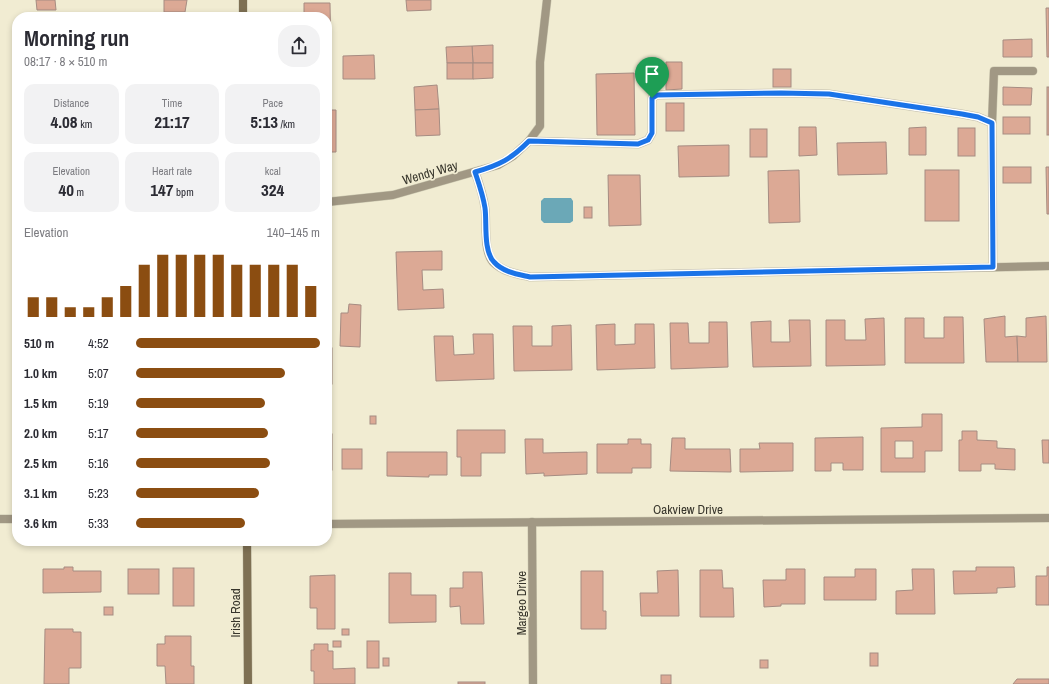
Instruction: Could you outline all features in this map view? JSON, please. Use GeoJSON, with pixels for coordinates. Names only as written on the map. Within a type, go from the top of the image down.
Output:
{"type":"FeatureCollection","features":[{"type":"Feature","properties":{"kind":"street"},"geometry":{"type":"LineString","coordinates":[[243,0],[243,12]]}},
{"type":"Feature","properties":{"kind":"street","name":"Wendy Way"},"geometry":{"type":"LineString","coordinates":[[332,202],[393,195],[498,166],[513,156],[529,141],[540,126],[540,62],[547,0]]}},
{"type":"Feature","properties":{"kind":"street"},"geometry":{"type":"LineString","coordinates":[[993,267],[992,123],[994,71],[1033,70]]}},
{"type":"Feature","properties":{"kind":"street"},"geometry":{"type":"LineString","coordinates":[[529,141],[638,144],[648,140],[652,133],[652,98],[657,95],[781,93],[829,94],[962,114],[978,117],[992,123]]}},
{"type":"Feature","properties":{"kind":"street"},"geometry":{"type":"LineString","coordinates":[[475,172],[484,201],[488,251],[492,261],[501,268],[530,277],[1049,266]]}},
{"type":"Feature","properties":{"kind":"street","name":"Oakview Drive"},"geometry":{"type":"LineString","coordinates":[[332,524],[1049,518]]}},
{"type":"Feature","properties":{"kind":"street"},"geometry":{"type":"LineString","coordinates":[[0,519],[12,519]]}},
{"type":"Feature","properties":{"kind":"street","name":"Margeo Drive"},"geometry":{"type":"LineString","coordinates":[[532,522],[533,684]]}},
{"type":"Feature","properties":{"kind":"street","name":"Irish Road"},"geometry":{"type":"LineString","coordinates":[[247,546],[248,684]]}},
{"type":"Feature","properties":{"kind":"water"},"geometry":{"type":"Polygon","coordinates":[[[544,198],[571,198],[573,201],[573,221],[570,223],[544,223],[541,220],[541,201],[544,198]]]}},
{"type":"Feature","properties":{"kind":"building"},"geometry":{"type":"Polygon","coordinates":[[[36,0],[55,0],[56,10],[37,10],[36,0]]]}},
{"type":"Feature","properties":{"kind":"building"},"geometry":{"type":"Polygon","coordinates":[[[164,0],[187,0],[185,12],[164,12],[164,0]]]}},
{"type":"Feature","properties":{"kind":"building"},"geometry":{"type":"Polygon","coordinates":[[[406,0],[431,0],[431,10],[407,11],[406,0]]]}},
{"type":"Feature","properties":{"kind":"building"},"geometry":{"type":"Polygon","coordinates":[[[304,3],[330,3],[330,12],[304,12],[304,3]]]}},
{"type":"Feature","properties":{"kind":"building"},"geometry":{"type":"Polygon","coordinates":[[[1046,8],[1049,8],[1049,57],[1047,57],[1046,8]]]}},
{"type":"Feature","properties":{"kind":"building"},"geometry":{"type":"Polygon","coordinates":[[[1032,39],[1032,57],[1003,57],[1003,40],[1032,39]]]}},
{"type":"Feature","properties":{"kind":"building"},"geometry":{"type":"Polygon","coordinates":[[[493,45],[493,63],[473,63],[472,46],[493,45]]]}},
{"type":"Feature","properties":{"kind":"building"},"geometry":{"type":"Polygon","coordinates":[[[472,46],[473,63],[447,63],[446,47],[472,46]]]}},
{"type":"Feature","properties":{"kind":"building"},"geometry":{"type":"Polygon","coordinates":[[[374,55],[375,79],[343,79],[343,56],[374,55]]]}},
{"type":"Feature","properties":{"kind":"building"},"geometry":{"type":"Polygon","coordinates":[[[666,62],[682,62],[682,89],[666,90],[666,62]]]}},
{"type":"Feature","properties":{"kind":"building"},"geometry":{"type":"Polygon","coordinates":[[[447,63],[473,63],[473,79],[447,79],[447,63]]]}},
{"type":"Feature","properties":{"kind":"building"},"geometry":{"type":"Polygon","coordinates":[[[473,63],[493,63],[493,78],[473,79],[473,63]]]}},
{"type":"Feature","properties":{"kind":"building"},"geometry":{"type":"Polygon","coordinates":[[[773,69],[791,69],[791,87],[773,87],[773,69]]]}},
{"type":"Feature","properties":{"kind":"building"},"geometry":{"type":"Polygon","coordinates":[[[634,73],[635,135],[597,135],[596,74],[634,73]]]}},
{"type":"Feature","properties":{"kind":"building"},"geometry":{"type":"Polygon","coordinates":[[[437,85],[439,109],[415,110],[414,87],[437,85]]]}},
{"type":"Feature","properties":{"kind":"building"},"geometry":{"type":"Polygon","coordinates":[[[1003,87],[1032,88],[1031,105],[1003,105],[1003,87]]]}},
{"type":"Feature","properties":{"kind":"building"},"geometry":{"type":"Polygon","coordinates":[[[1047,87],[1049,87],[1049,135],[1047,135],[1047,87]]]}},
{"type":"Feature","properties":{"kind":"building"},"geometry":{"type":"Polygon","coordinates":[[[666,103],[684,103],[684,131],[666,131],[666,103]]]}},
{"type":"Feature","properties":{"kind":"building"},"geometry":{"type":"Polygon","coordinates":[[[439,109],[440,135],[416,136],[415,110],[439,109]]]}},
{"type":"Feature","properties":{"kind":"building"},"geometry":{"type":"Polygon","coordinates":[[[332,110],[336,110],[336,152],[332,152],[332,110]]]}},
{"type":"Feature","properties":{"kind":"building"},"geometry":{"type":"Polygon","coordinates":[[[1003,117],[1030,117],[1030,134],[1003,134],[1003,117]]]}},
{"type":"Feature","properties":{"kind":"building"},"geometry":{"type":"Polygon","coordinates":[[[799,127],[816,127],[817,155],[799,156],[799,127]]]}},
{"type":"Feature","properties":{"kind":"building"},"geometry":{"type":"Polygon","coordinates":[[[926,127],[926,155],[909,155],[909,128],[926,127]]]}},
{"type":"Feature","properties":{"kind":"building"},"geometry":{"type":"Polygon","coordinates":[[[958,128],[975,128],[975,156],[958,156],[958,128]]]}},
{"type":"Feature","properties":{"kind":"building"},"geometry":{"type":"Polygon","coordinates":[[[750,129],[767,129],[767,157],[750,157],[750,129]]]}},
{"type":"Feature","properties":{"kind":"building"},"geometry":{"type":"Polygon","coordinates":[[[886,142],[887,174],[838,175],[837,143],[886,142]]]}},
{"type":"Feature","properties":{"kind":"building"},"geometry":{"type":"Polygon","coordinates":[[[729,145],[729,176],[679,177],[678,146],[729,145]]]}},
{"type":"Feature","properties":{"kind":"building"},"geometry":{"type":"Polygon","coordinates":[[[1003,167],[1031,167],[1031,183],[1003,183],[1003,167]]]}},
{"type":"Feature","properties":{"kind":"building"},"geometry":{"type":"Polygon","coordinates":[[[1046,167],[1049,167],[1049,214],[1047,214],[1046,167]]]}},
{"type":"Feature","properties":{"kind":"building"},"geometry":{"type":"Polygon","coordinates":[[[799,170],[800,222],[769,223],[768,171],[799,170]]]}},
{"type":"Feature","properties":{"kind":"building"},"geometry":{"type":"Polygon","coordinates":[[[925,170],[959,170],[959,221],[925,221],[925,170]]]}},
{"type":"Feature","properties":{"kind":"building"},"geometry":{"type":"Polygon","coordinates":[[[608,175],[640,175],[641,225],[609,226],[608,175]]]}},
{"type":"Feature","properties":{"kind":"building"},"geometry":{"type":"Polygon","coordinates":[[[584,207],[592,207],[592,218],[584,218],[584,207]]]}},
{"type":"Feature","properties":{"kind":"building"},"geometry":{"type":"Polygon","coordinates":[[[442,251],[442,270],[422,270],[423,290],[443,289],[444,308],[398,310],[396,252],[442,251]]]}},
{"type":"Feature","properties":{"kind":"building"},"geometry":{"type":"Polygon","coordinates":[[[349,304],[361,305],[360,347],[340,346],[341,313],[348,313],[349,304]]]}},
{"type":"Feature","properties":{"kind":"building"},"geometry":{"type":"Polygon","coordinates":[[[1005,316],[1005,337],[1017,336],[1018,362],[986,362],[984,319],[1005,316]]]}},
{"type":"Feature","properties":{"kind":"building"},"geometry":{"type":"Polygon","coordinates":[[[1046,316],[1047,362],[1018,362],[1017,336],[1026,337],[1026,318],[1046,316]]]}},
{"type":"Feature","properties":{"kind":"building"},"geometry":{"type":"Polygon","coordinates":[[[944,317],[963,317],[964,363],[905,363],[905,318],[924,318],[924,338],[944,338],[944,317]]]}},
{"type":"Feature","properties":{"kind":"building"},"geometry":{"type":"Polygon","coordinates":[[[884,318],[885,365],[826,366],[826,320],[845,320],[845,340],[866,340],[865,319],[884,318]]]}},
{"type":"Feature","properties":{"kind":"building"},"geometry":{"type":"Polygon","coordinates":[[[789,320],[810,320],[811,366],[753,367],[751,322],[771,321],[771,342],[790,342],[789,320]]]}},
{"type":"Feature","properties":{"kind":"building"},"geometry":{"type":"Polygon","coordinates":[[[709,322],[727,322],[728,367],[671,369],[670,323],[688,323],[689,343],[709,343],[709,322]]]}},
{"type":"Feature","properties":{"kind":"building"},"geometry":{"type":"Polygon","coordinates":[[[615,324],[615,345],[635,344],[635,324],[654,324],[655,368],[597,370],[596,325],[615,324]]]}},
{"type":"Feature","properties":{"kind":"building"},"geometry":{"type":"Polygon","coordinates":[[[571,325],[572,370],[514,371],[513,326],[532,326],[532,346],[552,346],[552,326],[571,325]]]}},
{"type":"Feature","properties":{"kind":"building"},"geometry":{"type":"Polygon","coordinates":[[[473,334],[493,334],[494,379],[436,381],[434,336],[453,336],[454,355],[474,354],[473,334]]]}},
{"type":"Feature","properties":{"kind":"building"},"geometry":{"type":"Polygon","coordinates":[[[922,414],[942,414],[942,451],[925,451],[925,472],[881,472],[881,428],[922,427],[922,414]],[[895,441],[895,458],[913,458],[913,441],[895,441]]]}},
{"type":"Feature","properties":{"kind":"building"},"geometry":{"type":"Polygon","coordinates":[[[370,416],[376,416],[376,424],[370,424],[370,416]]]}},
{"type":"Feature","properties":{"kind":"building"},"geometry":{"type":"Polygon","coordinates":[[[457,430],[505,430],[505,453],[481,453],[481,476],[461,476],[461,457],[457,457],[457,430]]]}},
{"type":"Feature","properties":{"kind":"building"},"geometry":{"type":"Polygon","coordinates":[[[962,431],[977,431],[977,440],[997,441],[997,448],[1015,449],[1015,470],[995,469],[995,464],[981,464],[981,471],[959,471],[959,440],[962,440],[962,431]]]}},
{"type":"Feature","properties":{"kind":"building"},"geometry":{"type":"Polygon","coordinates":[[[863,437],[863,470],[843,470],[843,463],[831,463],[831,471],[815,471],[815,438],[863,437]]]}},
{"type":"Feature","properties":{"kind":"building"},"geometry":{"type":"Polygon","coordinates":[[[672,438],[685,438],[685,449],[730,449],[731,472],[670,471],[672,438]]]}},
{"type":"Feature","properties":{"kind":"building"},"geometry":{"type":"Polygon","coordinates":[[[525,439],[543,439],[543,453],[587,452],[587,474],[544,476],[544,473],[526,474],[525,439]]]}},
{"type":"Feature","properties":{"kind":"building"},"geometry":{"type":"Polygon","coordinates":[[[628,439],[641,439],[641,444],[651,444],[651,468],[632,468],[632,473],[597,473],[597,444],[628,444],[628,439]]]}},
{"type":"Feature","properties":{"kind":"building"},"geometry":{"type":"Polygon","coordinates":[[[1042,440],[1049,440],[1049,463],[1043,463],[1042,440]]]}},
{"type":"Feature","properties":{"kind":"building"},"geometry":{"type":"Polygon","coordinates":[[[759,443],[793,443],[793,471],[740,472],[740,449],[760,449],[759,443]]]}},
{"type":"Feature","properties":{"kind":"building"},"geometry":{"type":"Polygon","coordinates":[[[342,449],[362,449],[362,469],[342,469],[342,449]]]}},
{"type":"Feature","properties":{"kind":"building"},"geometry":{"type":"Polygon","coordinates":[[[387,452],[447,452],[447,475],[429,475],[429,477],[387,476],[387,452]]]}},
{"type":"Feature","properties":{"kind":"building"},"geometry":{"type":"Polygon","coordinates":[[[64,567],[73,567],[73,571],[101,571],[101,592],[43,593],[43,569],[64,569],[64,567]]]}},
{"type":"Feature","properties":{"kind":"building"},"geometry":{"type":"Polygon","coordinates":[[[976,567],[1014,567],[1015,587],[997,588],[997,593],[954,594],[953,571],[976,571],[976,567]]]}},
{"type":"Feature","properties":{"kind":"building"},"geometry":{"type":"Polygon","coordinates":[[[1047,567],[1049,567],[1049,605],[1036,605],[1036,576],[1047,576],[1047,567]]]}},
{"type":"Feature","properties":{"kind":"building"},"geometry":{"type":"Polygon","coordinates":[[[173,568],[194,568],[194,606],[173,606],[173,568]]]}},
{"type":"Feature","properties":{"kind":"building"},"geometry":{"type":"Polygon","coordinates":[[[128,569],[159,569],[159,594],[128,594],[128,569]]]}},
{"type":"Feature","properties":{"kind":"building"},"geometry":{"type":"Polygon","coordinates":[[[786,569],[805,569],[805,604],[781,604],[781,606],[764,607],[763,580],[786,580],[786,569]]]}},
{"type":"Feature","properties":{"kind":"building"},"geometry":{"type":"Polygon","coordinates":[[[855,569],[876,569],[876,600],[824,600],[824,577],[855,577],[855,569]]]}},
{"type":"Feature","properties":{"kind":"building"},"geometry":{"type":"Polygon","coordinates":[[[912,569],[934,569],[935,614],[896,614],[896,591],[913,590],[912,569]]]}},
{"type":"Feature","properties":{"kind":"building"},"geometry":{"type":"Polygon","coordinates":[[[678,570],[679,616],[641,616],[640,593],[658,593],[657,571],[678,570]]]}},
{"type":"Feature","properties":{"kind":"building"},"geometry":{"type":"Polygon","coordinates":[[[700,570],[722,570],[723,588],[733,588],[734,617],[700,617],[700,570]]]}},
{"type":"Feature","properties":{"kind":"building"},"geometry":{"type":"Polygon","coordinates":[[[581,571],[603,571],[603,611],[606,611],[606,629],[581,629],[581,571]]]}},
{"type":"Feature","properties":{"kind":"building"},"geometry":{"type":"Polygon","coordinates":[[[463,572],[482,572],[484,624],[461,624],[460,606],[450,607],[450,588],[463,588],[463,572]]]}},
{"type":"Feature","properties":{"kind":"building"},"geometry":{"type":"Polygon","coordinates":[[[389,573],[411,573],[411,595],[436,595],[436,622],[389,623],[389,573]]]}},
{"type":"Feature","properties":{"kind":"building"},"geometry":{"type":"Polygon","coordinates":[[[335,575],[335,629],[317,629],[317,608],[310,608],[310,576],[335,575]]]}},
{"type":"Feature","properties":{"kind":"building"},"geometry":{"type":"Polygon","coordinates":[[[104,607],[113,607],[113,615],[104,615],[104,607]]]}},
{"type":"Feature","properties":{"kind":"building"},"geometry":{"type":"Polygon","coordinates":[[[45,629],[73,629],[73,632],[81,632],[81,668],[69,668],[69,684],[44,684],[45,629]]]}},
{"type":"Feature","properties":{"kind":"building"},"geometry":{"type":"Polygon","coordinates":[[[342,629],[349,629],[349,635],[342,635],[342,629]]]}},
{"type":"Feature","properties":{"kind":"building"},"geometry":{"type":"Polygon","coordinates":[[[165,636],[191,636],[191,666],[194,666],[194,684],[166,684],[165,666],[157,666],[157,644],[165,644],[165,636]]]}},
{"type":"Feature","properties":{"kind":"building"},"geometry":{"type":"Polygon","coordinates":[[[333,641],[341,641],[341,647],[333,647],[333,641]]]}},
{"type":"Feature","properties":{"kind":"building"},"geometry":{"type":"Polygon","coordinates":[[[367,641],[379,641],[379,668],[367,668],[367,641]]]}},
{"type":"Feature","properties":{"kind":"building"},"geometry":{"type":"Polygon","coordinates":[[[314,644],[328,644],[328,651],[333,651],[333,669],[355,668],[355,684],[314,684],[314,671],[311,671],[311,650],[314,650],[314,644]]]}},
{"type":"Feature","properties":{"kind":"building"},"geometry":{"type":"Polygon","coordinates":[[[870,653],[878,653],[878,666],[870,666],[870,653]]]}},
{"type":"Feature","properties":{"kind":"building"},"geometry":{"type":"Polygon","coordinates":[[[383,658],[389,658],[389,666],[383,666],[383,658]]]}},
{"type":"Feature","properties":{"kind":"building"},"geometry":{"type":"Polygon","coordinates":[[[760,660],[768,660],[768,668],[760,668],[760,660]]]}},
{"type":"Feature","properties":{"kind":"building"},"geometry":{"type":"Polygon","coordinates":[[[661,675],[671,675],[671,684],[661,684],[661,675]]]}},
{"type":"Feature","properties":{"kind":"building"},"geometry":{"type":"Polygon","coordinates":[[[1017,679],[1049,679],[1049,684],[1013,684],[1017,679]]]}},
{"type":"Feature","properties":{"kind":"building"},"geometry":{"type":"Polygon","coordinates":[[[458,682],[485,682],[485,684],[458,684],[458,682]]]}},
{"type":"Feature","properties":{"kind":"route"},"geometry":{"type":"LineString","coordinates":[[781,93],[829,94],[962,114],[978,117],[992,123],[993,267],[530,277],[513,273],[501,268],[492,261],[488,251],[485,207],[481,188],[475,172],[498,166],[513,156],[529,141],[638,144],[648,140],[652,133],[652,98],[657,95],[781,93]]}}]}
